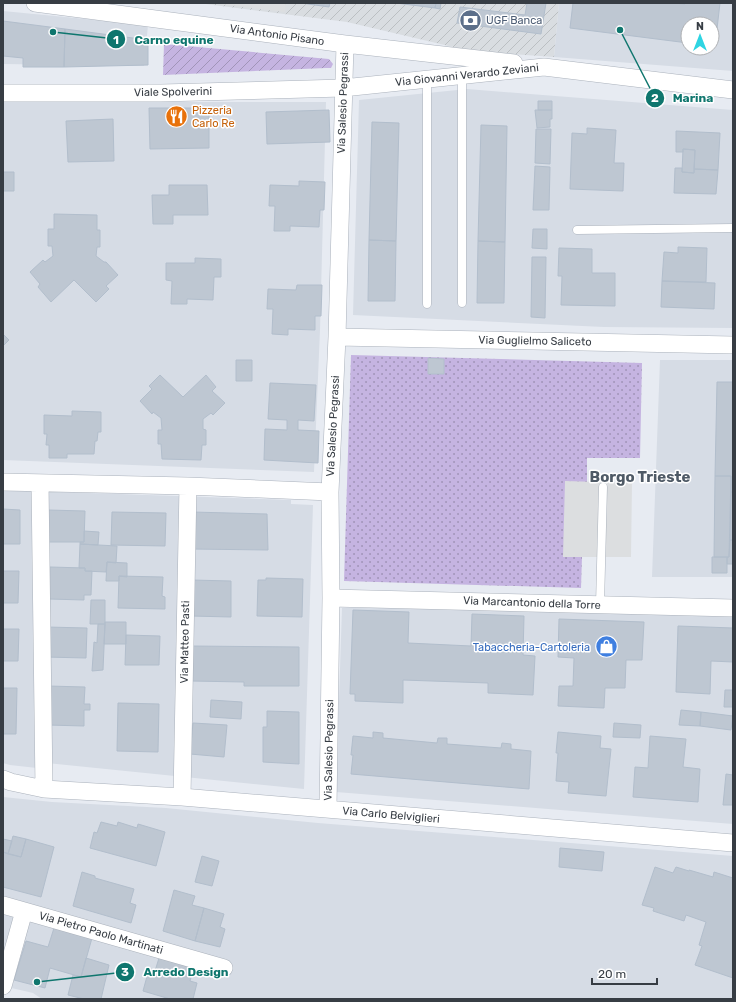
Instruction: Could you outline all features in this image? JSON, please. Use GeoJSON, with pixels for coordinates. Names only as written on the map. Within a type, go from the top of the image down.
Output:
{"type":"FeatureCollection","features":[{"type":"Feature","properties":{"kind":"street","name":"Via Antonio Pisano"},"geometry":{"type":"LineString","coordinates":[[35,3],[345,44],[544,67]]}},
{"type":"Feature","properties":{"kind":"street","name":"Via Salesio Pegrassi"},"geometry":{"type":"LineString","coordinates":[[328,809],[331,598],[330,492],[337,337],[345,44]]}},
{"type":"Feature","properties":{"kind":"street","name":"Via Giovanni Verardo Zeviani"},"geometry":{"type":"LineString","coordinates":[[343,88],[544,67],[733,90]]}},
{"type":"Feature","properties":{"kind":"street","name":"Viale Spolverini"},"geometry":{"type":"LineString","coordinates":[[3,93],[161,93],[343,88]]}},
{"type":"Feature","properties":{"kind":"street","name":"Via Guglielmo Saliceto"},"geometry":{"type":"LineString","coordinates":[[337,337],[733,345]]}},
{"type":"Feature","properties":{"kind":"street"},"geometry":{"type":"LineString","coordinates":[[3,482],[188,486],[330,492]]}},
{"type":"Feature","properties":{"kind":"street"},"geometry":{"type":"LineString","coordinates":[[40,483],[44,790]]}},
{"type":"Feature","properties":{"kind":"street","name":"Via Matteo Pasti"},"geometry":{"type":"LineString","coordinates":[[182,797],[188,486]]}},
{"type":"Feature","properties":{"kind":"street","name":"Via Marcantonio della Torre"},"geometry":{"type":"LineString","coordinates":[[331,598],[733,608]]}},
{"type":"Feature","properties":{"kind":"street","name":"Via Carlo Belviglieri"},"geometry":{"type":"LineString","coordinates":[[3,779],[44,790],[182,797],[733,843]]}},
{"type":"Feature","properties":{"kind":"street","name":"Via Pietro Paolo Martinati"},"geometry":{"type":"LineString","coordinates":[[3,905],[224,968]]}},
{"type":"Feature","properties":{"kind":"street","name":"Via Pietro Paolo Martinati"},"geometry":{"type":"LineString","coordinates":[[3,986],[24,911]]}},
{"type":"Feature","properties":{"kind":"lane"},"geometry":{"type":"LineString","coordinates":[[462,75],[462,303]]}},
{"type":"Feature","properties":{"kind":"lane"},"geometry":{"type":"LineString","coordinates":[[427,79],[427,304]]}},
{"type":"Feature","properties":{"kind":"lane"},"geometry":{"type":"LineString","coordinates":[[577,230],[733,228]]}},
{"type":"Feature","properties":{"kind":"lane"},"geometry":{"type":"LineString","coordinates":[[600,605],[603,487]]}},
{"type":"Feature","properties":{"kind":"shaded area"},"geometry":{"type":"Polygon","coordinates":[[[198,3],[559,3],[554,57],[470,51],[347,22],[198,3]]]}},
{"type":"Feature","properties":{"kind":"shaded area"},"geometry":{"type":"Polygon","coordinates":[[[212,3],[286,3],[285,12],[212,3]]]}},
{"type":"Feature","properties":{"kind":"shaded area"},"geometry":{"type":"Polygon","coordinates":[[[559,3],[733,3],[733,71],[554,57],[559,3]]]}},
{"type":"Feature","properties":{"kind":"shaded area"},"geometry":{"type":"Polygon","coordinates":[[[3,11],[148,25],[144,66],[3,64],[3,11]]]}},
{"type":"Feature","properties":{"kind":"shaded area"},"geometry":{"type":"Polygon","coordinates":[[[164,44],[329,59],[333,64],[331,68],[163,75],[164,44]]]}},
{"type":"Feature","properties":{"kind":"shaded area"},"geometry":{"type":"Polygon","coordinates":[[[467,89],[733,110],[733,328],[604,327],[353,315],[359,100],[467,89]]]}},
{"type":"Feature","properties":{"kind":"shaded area"},"geometry":{"type":"Polygon","coordinates":[[[3,102],[326,102],[320,330],[314,472],[3,460],[3,102]]]}},
{"type":"Feature","properties":{"kind":"shaded area"},"geometry":{"type":"Polygon","coordinates":[[[351,355],[642,363],[640,458],[587,458],[587,482],[563,556],[582,557],[581,588],[344,581],[351,355]]]}},
{"type":"Feature","properties":{"kind":"shaded area"},"geometry":{"type":"Polygon","coordinates":[[[660,360],[733,360],[733,577],[652,577],[660,360]]]}},
{"type":"Feature","properties":{"kind":"shaded area"},"geometry":{"type":"Polygon","coordinates":[[[565,481],[632,483],[631,557],[563,557],[565,481]]]}},
{"type":"Feature","properties":{"kind":"shaded area"},"geometry":{"type":"Polygon","coordinates":[[[3,490],[291,500],[291,504],[313,505],[304,789],[37,762],[37,768],[3,763],[3,490]]]}},
{"type":"Feature","properties":{"kind":"shaded area"},"geometry":{"type":"Polygon","coordinates":[[[342,608],[733,610],[733,824],[336,792],[342,608]]]}},
{"type":"Feature","properties":{"kind":"shaded area"},"geometry":{"type":"Polygon","coordinates":[[[3,797],[52,802],[166,808],[318,823],[733,856],[733,999],[42,999],[33,993],[3,986],[3,797]]]}},
{"type":"Feature","properties":{"kind":"building"},"geometry":{"type":"Polygon","coordinates":[[[301,3],[330,3],[329,7],[301,3]]]}},
{"type":"Feature","properties":{"kind":"building"},"geometry":{"type":"Polygon","coordinates":[[[396,3],[436,3],[435,8],[396,3]]]}},
{"type":"Feature","properties":{"kind":"building"},"geometry":{"type":"Polygon","coordinates":[[[436,3],[441,3],[440,9],[435,8],[436,3]]]}},
{"type":"Feature","properties":{"kind":"building"},"geometry":{"type":"Polygon","coordinates":[[[527,3],[546,3],[541,34],[457,23],[460,7],[525,15],[527,3]]]}},
{"type":"Feature","properties":{"kind":"building"},"geometry":{"type":"Polygon","coordinates":[[[573,3],[720,3],[718,16],[680,16],[680,42],[570,28],[573,3]]]}},
{"type":"Feature","properties":{"kind":"building"},"geometry":{"type":"Polygon","coordinates":[[[3,21],[65,29],[64,67],[23,67],[23,58],[3,56],[3,21]]]}},
{"type":"Feature","properties":{"kind":"building"},"geometry":{"type":"Polygon","coordinates":[[[65,29],[148,40],[148,65],[64,67],[65,29]]]}},
{"type":"Feature","properties":{"kind":"building"},"geometry":{"type":"Polygon","coordinates":[[[538,101],[552,101],[552,110],[538,110],[538,101]]]}},
{"type":"Feature","properties":{"kind":"building"},"geometry":{"type":"Polygon","coordinates":[[[149,108],[209,108],[209,148],[150,149],[149,108]]]}},
{"type":"Feature","properties":{"kind":"building"},"geometry":{"type":"Polygon","coordinates":[[[329,110],[330,142],[267,144],[266,112],[329,110]]]}},
{"type":"Feature","properties":{"kind":"building"},"geometry":{"type":"Polygon","coordinates":[[[535,110],[552,110],[550,127],[537,128],[535,110]]]}},
{"type":"Feature","properties":{"kind":"building"},"geometry":{"type":"Polygon","coordinates":[[[113,119],[114,161],[68,162],[66,121],[113,119]]]}},
{"type":"Feature","properties":{"kind":"building"},"geometry":{"type":"Polygon","coordinates":[[[372,122],[399,123],[396,241],[369,240],[372,122]]]}},
{"type":"Feature","properties":{"kind":"building"},"geometry":{"type":"Polygon","coordinates":[[[481,125],[507,126],[505,242],[478,241],[481,125]]]}},
{"type":"Feature","properties":{"kind":"building"},"geometry":{"type":"Polygon","coordinates":[[[587,128],[616,130],[614,163],[624,163],[623,191],[570,189],[572,133],[587,134],[587,128]]]}},
{"type":"Feature","properties":{"kind":"building"},"geometry":{"type":"Polygon","coordinates":[[[536,129],[551,129],[550,164],[535,163],[536,129]]]}},
{"type":"Feature","properties":{"kind":"building"},"geometry":{"type":"Polygon","coordinates":[[[676,131],[720,133],[718,170],[694,169],[695,150],[683,149],[683,152],[676,152],[676,131]]]}},
{"type":"Feature","properties":{"kind":"building"},"geometry":{"type":"Polygon","coordinates":[[[683,149],[695,150],[694,173],[682,172],[683,149]]]}},
{"type":"Feature","properties":{"kind":"building"},"geometry":{"type":"Polygon","coordinates":[[[535,166],[550,167],[549,210],[533,210],[535,166]]]}},
{"type":"Feature","properties":{"kind":"building"},"geometry":{"type":"Polygon","coordinates":[[[675,168],[682,168],[682,172],[694,173],[694,169],[718,170],[716,194],[674,193],[675,168]]]}},
{"type":"Feature","properties":{"kind":"building"},"geometry":{"type":"Polygon","coordinates":[[[3,172],[14,172],[14,191],[3,191],[3,172]]]}},
{"type":"Feature","properties":{"kind":"building"},"geometry":{"type":"Polygon","coordinates":[[[299,181],[325,182],[324,210],[320,210],[319,227],[290,226],[290,231],[274,231],[275,206],[269,206],[270,185],[299,186],[299,181]]]}},
{"type":"Feature","properties":{"kind":"building"},"geometry":{"type":"Polygon","coordinates":[[[169,185],[207,185],[208,215],[173,215],[173,224],[153,224],[152,195],[169,195],[169,185]]]}},
{"type":"Feature","properties":{"kind":"building"},"geometry":{"type":"Polygon","coordinates":[[[54,214],[97,215],[97,230],[100,230],[100,247],[97,247],[96,256],[106,262],[118,275],[106,286],[109,289],[96,302],[74,280],[51,302],[38,287],[40,284],[30,272],[43,260],[45,262],[53,256],[52,246],[48,246],[48,229],[54,229],[54,214]]]}},
{"type":"Feature","properties":{"kind":"building"},"geometry":{"type":"Polygon","coordinates":[[[533,229],[547,229],[547,249],[532,248],[533,229]]]}},
{"type":"Feature","properties":{"kind":"building"},"geometry":{"type":"Polygon","coordinates":[[[369,240],[396,241],[395,301],[368,301],[369,240]]]}},
{"type":"Feature","properties":{"kind":"building"},"geometry":{"type":"Polygon","coordinates":[[[478,241],[505,242],[504,303],[477,303],[478,241]]]}},
{"type":"Feature","properties":{"kind":"building"},"geometry":{"type":"Polygon","coordinates":[[[678,247],[707,248],[706,282],[662,281],[664,252],[678,253],[678,247]]]}},
{"type":"Feature","properties":{"kind":"building"},"geometry":{"type":"Polygon","coordinates":[[[559,248],[592,249],[592,273],[615,273],[615,306],[561,305],[562,276],[558,276],[559,248]]]}},
{"type":"Feature","properties":{"kind":"building"},"geometry":{"type":"Polygon","coordinates":[[[532,257],[546,257],[545,318],[531,317],[532,257]]]}},
{"type":"Feature","properties":{"kind":"building"},"geometry":{"type":"Polygon","coordinates":[[[195,258],[221,259],[221,277],[214,277],[213,300],[187,299],[187,304],[171,304],[172,281],[166,280],[166,263],[195,263],[195,258]]]}},
{"type":"Feature","properties":{"kind":"building"},"geometry":{"type":"Polygon","coordinates":[[[662,281],[715,283],[714,309],[661,307],[662,281]]]}},
{"type":"Feature","properties":{"kind":"building"},"geometry":{"type":"Polygon","coordinates":[[[297,285],[322,285],[321,316],[315,316],[315,330],[288,329],[288,335],[272,334],[273,309],[267,309],[268,289],[296,290],[297,285]]]}},
{"type":"Feature","properties":{"kind":"building"},"geometry":{"type":"Polygon","coordinates":[[[3,334],[9,340],[3,346],[3,334]]]}},
{"type":"Feature","properties":{"kind":"building"},"geometry":{"type":"Polygon","coordinates":[[[428,358],[444,359],[444,374],[428,374],[428,358]]]}},
{"type":"Feature","properties":{"kind":"building"},"geometry":{"type":"Polygon","coordinates":[[[236,360],[252,360],[252,381],[236,381],[236,360]]]}},
{"type":"Feature","properties":{"kind":"building"},"geometry":{"type":"Polygon","coordinates":[[[160,375],[183,397],[206,375],[216,387],[212,391],[225,403],[213,415],[211,413],[203,419],[203,429],[206,430],[206,445],[202,445],[201,460],[162,459],[161,444],[158,444],[158,430],[162,430],[161,418],[153,412],[152,414],[140,401],[152,389],[149,386],[160,375]]]}},
{"type":"Feature","properties":{"kind":"building"},"geometry":{"type":"Polygon","coordinates":[[[717,382],[733,382],[733,492],[731,492],[731,476],[715,476],[717,382]]]}},
{"type":"Feature","properties":{"kind":"building"},"geometry":{"type":"Polygon","coordinates":[[[270,383],[316,385],[314,421],[298,420],[298,430],[319,431],[318,463],[264,460],[265,429],[287,430],[287,420],[268,419],[270,383]]]}},
{"type":"Feature","properties":{"kind":"building"},"geometry":{"type":"Polygon","coordinates":[[[72,411],[101,412],[101,432],[98,432],[97,441],[95,441],[94,454],[67,454],[67,458],[49,458],[49,445],[46,445],[47,434],[44,434],[44,415],[72,416],[72,411]]]}},
{"type":"Feature","properties":{"kind":"building"},"geometry":{"type":"Polygon","coordinates":[[[715,476],[731,476],[729,557],[714,557],[715,476]]]}},
{"type":"Feature","properties":{"kind":"building"},"geometry":{"type":"Polygon","coordinates":[[[731,492],[733,492],[733,540],[730,540],[731,492]]]}},
{"type":"Feature","properties":{"kind":"building"},"geometry":{"type":"Polygon","coordinates":[[[3,509],[20,510],[20,544],[3,544],[3,509]]]}},
{"type":"Feature","properties":{"kind":"building"},"geometry":{"type":"Polygon","coordinates":[[[48,510],[85,511],[84,542],[47,542],[48,510]]]}},
{"type":"Feature","properties":{"kind":"building"},"geometry":{"type":"Polygon","coordinates":[[[112,512],[166,513],[165,546],[111,545],[112,512]]]}},
{"type":"Feature","properties":{"kind":"building"},"geometry":{"type":"Polygon","coordinates":[[[192,512],[267,514],[268,550],[191,549],[192,512]]]}},
{"type":"Feature","properties":{"kind":"building"},"geometry":{"type":"Polygon","coordinates":[[[84,531],[99,532],[98,545],[80,544],[80,542],[84,542],[84,531]]]}},
{"type":"Feature","properties":{"kind":"building"},"geometry":{"type":"Polygon","coordinates":[[[730,540],[733,540],[733,564],[727,564],[727,557],[729,557],[730,540]]]}},
{"type":"Feature","properties":{"kind":"building"},"geometry":{"type":"Polygon","coordinates":[[[80,544],[117,546],[116,563],[107,562],[106,572],[85,571],[85,568],[79,568],[80,544]]]}},
{"type":"Feature","properties":{"kind":"building"},"geometry":{"type":"Polygon","coordinates":[[[712,557],[727,557],[727,573],[712,573],[712,557]]]}},
{"type":"Feature","properties":{"kind":"building"},"geometry":{"type":"Polygon","coordinates":[[[107,562],[127,563],[127,577],[119,576],[119,581],[106,581],[107,562]]]}},
{"type":"Feature","properties":{"kind":"building"},"geometry":{"type":"Polygon","coordinates":[[[50,567],[85,568],[85,571],[92,571],[91,595],[84,595],[84,600],[49,599],[50,567]]]}},
{"type":"Feature","properties":{"kind":"building"},"geometry":{"type":"Polygon","coordinates":[[[3,571],[19,571],[18,603],[3,603],[3,571]]]}},
{"type":"Feature","properties":{"kind":"building"},"geometry":{"type":"Polygon","coordinates":[[[119,576],[163,577],[162,596],[165,597],[165,609],[118,608],[119,576]]]}},
{"type":"Feature","properties":{"kind":"building"},"geometry":{"type":"Polygon","coordinates":[[[266,578],[303,579],[302,617],[257,616],[258,580],[266,580],[266,578]]]}},
{"type":"Feature","properties":{"kind":"building"},"geometry":{"type":"Polygon","coordinates":[[[191,580],[231,581],[231,617],[191,616],[191,580]]]}},
{"type":"Feature","properties":{"kind":"building"},"geometry":{"type":"Polygon","coordinates":[[[91,600],[105,600],[105,624],[90,624],[91,600]]]}},
{"type":"Feature","properties":{"kind":"building"},"geometry":{"type":"Polygon","coordinates":[[[353,610],[409,612],[408,643],[471,646],[472,614],[524,616],[523,655],[535,656],[533,695],[488,693],[488,683],[403,680],[403,703],[355,701],[355,694],[350,694],[353,610]]]}},
{"type":"Feature","properties":{"kind":"building"},"geometry":{"type":"Polygon","coordinates":[[[559,619],[644,622],[642,660],[626,660],[625,688],[605,688],[604,708],[558,706],[559,686],[573,686],[574,658],[558,657],[559,619]]]}},
{"type":"Feature","properties":{"kind":"building"},"geometry":{"type":"Polygon","coordinates":[[[105,622],[126,622],[126,644],[104,644],[105,622]]]}},
{"type":"Feature","properties":{"kind":"building"},"geometry":{"type":"Polygon","coordinates":[[[98,624],[105,624],[103,670],[92,671],[94,642],[97,643],[98,624]]]}},
{"type":"Feature","properties":{"kind":"building"},"geometry":{"type":"Polygon","coordinates":[[[678,626],[733,628],[733,662],[711,661],[710,694],[676,692],[678,626]]]}},
{"type":"Feature","properties":{"kind":"building"},"geometry":{"type":"Polygon","coordinates":[[[46,627],[87,628],[86,658],[45,657],[46,627]]]}},
{"type":"Feature","properties":{"kind":"building"},"geometry":{"type":"Polygon","coordinates":[[[3,629],[19,629],[18,661],[3,661],[3,629]]]}},
{"type":"Feature","properties":{"kind":"building"},"geometry":{"type":"Polygon","coordinates":[[[126,635],[160,636],[159,665],[125,665],[126,635]]]}},
{"type":"Feature","properties":{"kind":"building"},"geometry":{"type":"Polygon","coordinates":[[[191,646],[299,647],[299,686],[244,686],[244,682],[191,681],[191,646]]]}},
{"type":"Feature","properties":{"kind":"building"},"geometry":{"type":"Polygon","coordinates":[[[48,686],[85,687],[84,704],[90,704],[90,710],[84,710],[84,726],[48,725],[48,686]]]}},
{"type":"Feature","properties":{"kind":"building"},"geometry":{"type":"Polygon","coordinates":[[[3,688],[17,688],[16,734],[3,734],[3,688]]]}},
{"type":"Feature","properties":{"kind":"building"},"geometry":{"type":"Polygon","coordinates":[[[725,690],[733,690],[733,707],[724,707],[725,690]]]}},
{"type":"Feature","properties":{"kind":"building"},"geometry":{"type":"Polygon","coordinates":[[[211,700],[242,702],[241,719],[210,717],[211,700]]]}},
{"type":"Feature","properties":{"kind":"building"},"geometry":{"type":"Polygon","coordinates":[[[118,703],[159,704],[158,752],[117,751],[118,703]]]}},
{"type":"Feature","properties":{"kind":"building"},"geometry":{"type":"Polygon","coordinates":[[[681,710],[701,712],[700,726],[679,725],[681,710]]]}},
{"type":"Feature","properties":{"kind":"building"},"geometry":{"type":"Polygon","coordinates":[[[267,711],[299,712],[299,764],[263,762],[263,727],[267,727],[267,711]]]}},
{"type":"Feature","properties":{"kind":"building"},"geometry":{"type":"Polygon","coordinates":[[[701,712],[733,716],[731,730],[700,726],[701,712]]]}},
{"type":"Feature","properties":{"kind":"building"},"geometry":{"type":"Polygon","coordinates":[[[193,723],[227,725],[224,757],[190,754],[193,723]]]}},
{"type":"Feature","properties":{"kind":"building"},"geometry":{"type":"Polygon","coordinates":[[[614,723],[641,725],[640,738],[613,737],[614,723]]]}},
{"type":"Feature","properties":{"kind":"building"},"geometry":{"type":"Polygon","coordinates":[[[373,732],[383,733],[383,738],[437,743],[438,738],[447,738],[447,744],[501,748],[502,743],[511,744],[511,749],[531,751],[529,789],[351,774],[353,736],[373,738],[373,732]]]}},
{"type":"Feature","properties":{"kind":"building"},"geometry":{"type":"Polygon","coordinates":[[[558,732],[601,736],[600,748],[611,749],[606,796],[568,793],[569,782],[556,781],[558,732]]]}},
{"type":"Feature","properties":{"kind":"building"},"geometry":{"type":"Polygon","coordinates":[[[650,736],[686,739],[683,767],[700,769],[698,802],[633,797],[635,767],[648,768],[650,736]]]}},
{"type":"Feature","properties":{"kind":"building"},"geometry":{"type":"Polygon","coordinates":[[[726,774],[733,775],[733,805],[723,805],[726,774]]]}},
{"type":"Feature","properties":{"kind":"building"},"geometry":{"type":"Polygon","coordinates":[[[101,822],[117,826],[118,822],[137,828],[138,824],[165,832],[156,866],[90,848],[94,832],[97,833],[101,822]]]}},
{"type":"Feature","properties":{"kind":"building"},"geometry":{"type":"Polygon","coordinates":[[[13,836],[26,839],[21,857],[8,854],[13,836]]]}},
{"type":"Feature","properties":{"kind":"building"},"geometry":{"type":"Polygon","coordinates":[[[3,839],[12,841],[8,854],[3,852],[3,839]]]}},
{"type":"Feature","properties":{"kind":"building"},"geometry":{"type":"Polygon","coordinates":[[[26,839],[54,847],[41,897],[3,887],[3,852],[21,857],[26,839]]]}},
{"type":"Feature","properties":{"kind":"building"},"geometry":{"type":"Polygon","coordinates":[[[560,848],[604,852],[602,871],[559,867],[560,848]]]}},
{"type":"Feature","properties":{"kind":"building"},"geometry":{"type":"Polygon","coordinates":[[[202,856],[219,861],[212,886],[195,882],[202,856]]]}},
{"type":"Feature","properties":{"kind":"building"},"geometry":{"type":"Polygon","coordinates":[[[655,867],[673,873],[676,867],[713,877],[714,872],[733,878],[733,978],[695,965],[702,946],[699,945],[706,922],[686,915],[684,921],[653,911],[654,908],[642,905],[655,867]]]}},
{"type":"Feature","properties":{"kind":"building"},"geometry":{"type":"Polygon","coordinates":[[[82,872],[95,876],[95,878],[134,889],[130,903],[136,905],[131,923],[73,906],[82,872]]]}},
{"type":"Feature","properties":{"kind":"building"},"geometry":{"type":"Polygon","coordinates":[[[174,890],[195,896],[192,905],[204,908],[195,941],[163,931],[174,890]]]}},
{"type":"Feature","properties":{"kind":"building"},"geometry":{"type":"Polygon","coordinates":[[[204,908],[224,914],[220,927],[225,929],[220,947],[195,941],[204,908]]]}},
{"type":"Feature","properties":{"kind":"building"},"geometry":{"type":"Polygon","coordinates":[[[54,928],[92,938],[81,977],[50,968],[45,988],[14,980],[26,941],[48,947],[54,928]]]}},
{"type":"Feature","properties":{"kind":"building"},"geometry":{"type":"Polygon","coordinates":[[[86,958],[109,965],[101,999],[84,999],[68,995],[73,975],[81,977],[86,958]]]}},
{"type":"Feature","properties":{"kind":"building"},"geometry":{"type":"Polygon","coordinates":[[[159,958],[194,967],[190,981],[197,983],[193,999],[170,999],[143,991],[149,969],[155,971],[159,958]]]}},
{"type":"Feature","properties":{"kind":"place","name":"UGF Banca"},"geometry":{"type":"Point","coordinates":[471,20]}},
{"type":"Feature","properties":{"kind":"place","name":"Marina"},"geometry":{"type":"Point","coordinates":[620,30]}},
{"type":"Feature","properties":{"kind":"place","name":"Carno equine"},"geometry":{"type":"Point","coordinates":[53,32]}},
{"type":"Feature","properties":{"kind":"place","name":"Pizzeria Carlo Re"},"geometry":{"type":"Point","coordinates":[177,116]}},
{"type":"Feature","properties":{"kind":"place","name":"Tabaccheria-Cartoleria"},"geometry":{"type":"Point","coordinates":[606,647]}},
{"type":"Feature","properties":{"kind":"place","name":"Arredo Design"},"geometry":{"type":"Point","coordinates":[37,982]}},
{"type":"Feature","properties":{"kind":"district","name":"Borgo Trieste"},"geometry":{"type":"Point","coordinates":[640,477]}}]}
